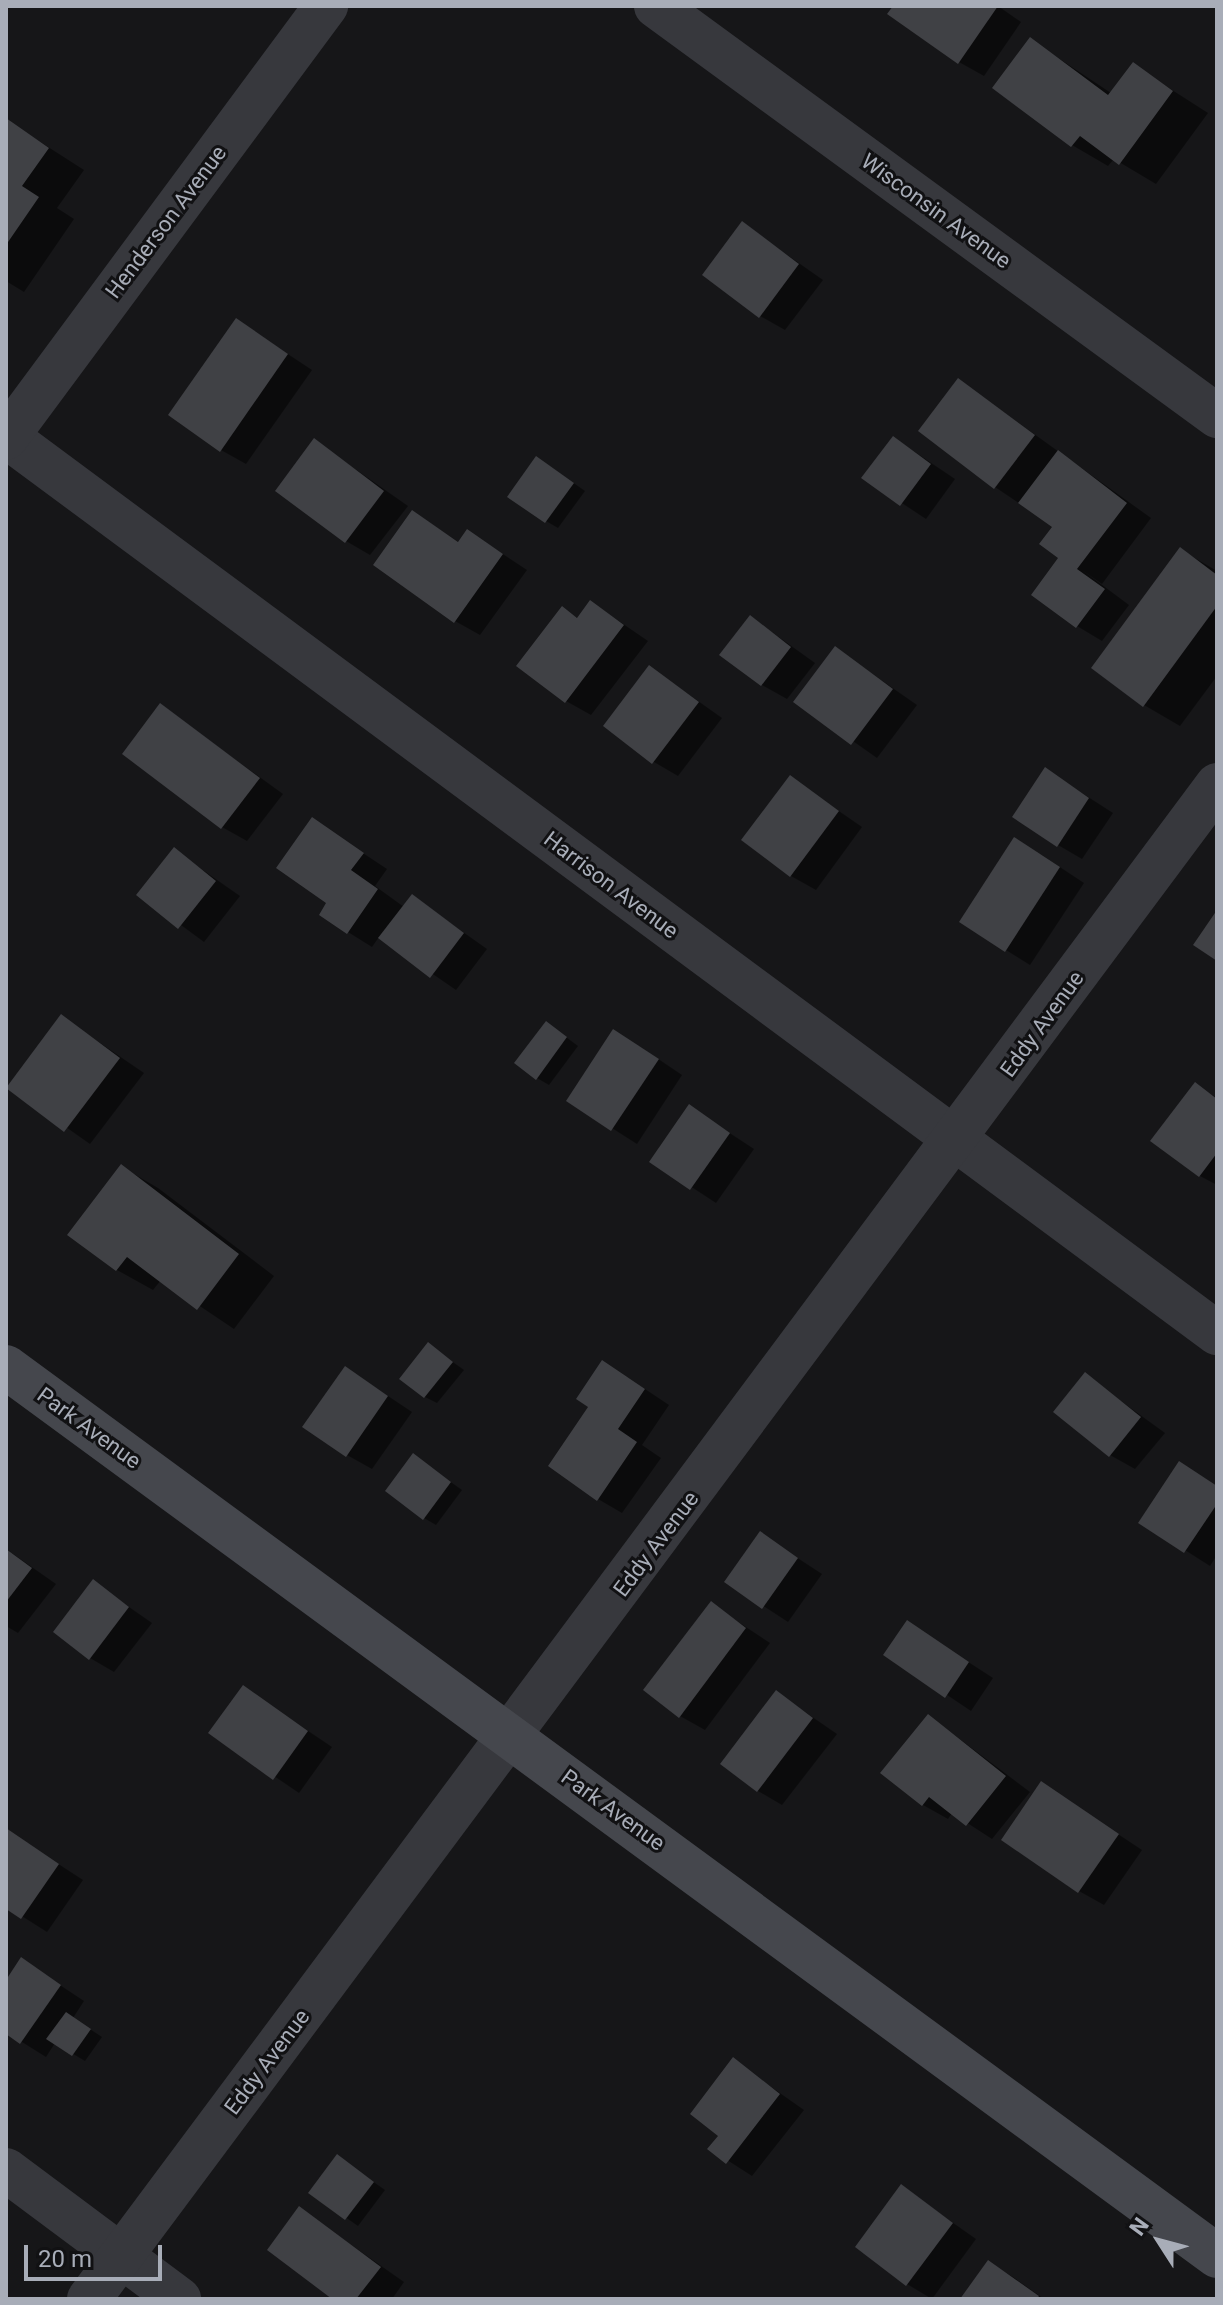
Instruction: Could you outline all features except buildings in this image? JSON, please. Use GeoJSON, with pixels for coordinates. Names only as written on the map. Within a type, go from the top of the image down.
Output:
{"type":"FeatureCollection","features":[{"type":"Feature","properties":{"kind":"street","name":"Henderson Avenue"},"geometry":{"type":"LineString","coordinates":[[6,437],[326,6]]}},
{"type":"Feature","properties":{"kind":"street","name":"Wisconsin Avenue"},"geometry":{"type":"LineString","coordinates":[[656,6],[1217,416]]}},
{"type":"Feature","properties":{"kind":"street","name":"Harrison Avenue"},"geometry":{"type":"LineString","coordinates":[[6,437],[1217,1333]]}},
{"type":"Feature","properties":{"kind":"street","name":"Eddy Avenue"},"geometry":{"type":"LineString","coordinates":[[89,2299],[513,1736],[1217,785]]}},
{"type":"Feature","properties":{"kind":"street","name":"Park Avenue"},"geometry":{"type":"LineString","coordinates":[[6,1367],[513,1736],[1217,2256]]}},
{"type":"Feature","properties":{"kind":"street"},"geometry":{"type":"LineString","coordinates":[[6,2170],[179,2299]]}}]}
